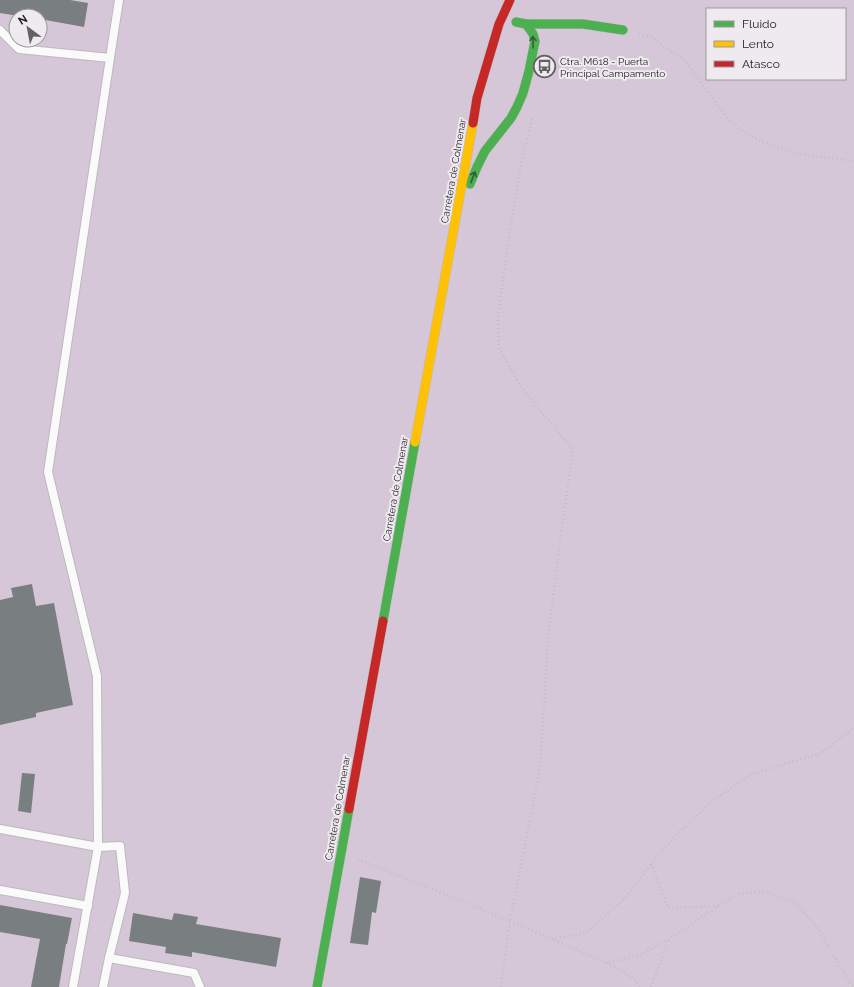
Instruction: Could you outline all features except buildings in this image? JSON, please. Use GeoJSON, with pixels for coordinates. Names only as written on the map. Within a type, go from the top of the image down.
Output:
{"type":"FeatureCollection","features":[{"type":"Feature","properties":{"kind":"street","name":"Carretera de Colmenar"},"geometry":{"type":"LineString","coordinates":[[317,987],[477,98],[494,39],[510,1]]}},
{"type":"Feature","properties":{"kind":"street"},"geometry":{"type":"LineString","coordinates":[[451,240],[478,164],[492,141],[506,125],[513,114],[524,91],[530,69],[534,40],[533,34],[512,15],[510,10],[510,1]]}},
{"type":"Feature","properties":{"kind":"street"},"geometry":{"type":"LineString","coordinates":[[502,18],[523,24]]}},
{"type":"Feature","properties":{"kind":"street"},"geometry":{"type":"LineString","coordinates":[[494,39],[508,28],[523,24],[583,24],[623,30]]}},
{"type":"Feature","properties":{"kind":"lane"},"geometry":{"type":"LineString","coordinates":[[73,987],[98,847],[97,676],[48,472],[119,0]]}},
{"type":"Feature","properties":{"kind":"lane"},"geometry":{"type":"LineString","coordinates":[[0,30],[19,49],[110,58]]}},
{"type":"Feature","properties":{"kind":"lane"},"geometry":{"type":"LineString","coordinates":[[0,829],[98,847],[120,846],[125,893],[109,958],[104,987]]}},
{"type":"Feature","properties":{"kind":"lane"},"geometry":{"type":"LineString","coordinates":[[0,890],[88,906]]}},
{"type":"Feature","properties":{"kind":"lane"},"geometry":{"type":"LineString","coordinates":[[109,958],[194,972],[200,987]]}},
{"type":"Feature","properties":{"kind":"path"},"geometry":{"type":"LineString","coordinates":[[623,30],[651,37],[685,61],[728,119],[744,132],[761,141],[798,154],[854,161]]}},
{"type":"Feature","properties":{"kind":"path"},"geometry":{"type":"LineString","coordinates":[[500,987],[510,921],[540,767],[546,693],[547,648],[573,450],[520,386],[499,348],[498,317],[508,241],[522,159],[535,110]]}},
{"type":"Feature","properties":{"kind":"path"},"geometry":{"type":"LineString","coordinates":[[551,939],[586,933],[624,898],[681,830],[714,800],[748,776],[818,754],[854,728]]}},
{"type":"Feature","properties":{"kind":"path"},"geometry":{"type":"LineString","coordinates":[[340,854],[352,857],[510,921],[607,963],[633,978],[640,987]]}},
{"type":"Feature","properties":{"kind":"path"},"geometry":{"type":"LineString","coordinates":[[651,864],[668,908],[718,906]]}},
{"type":"Feature","properties":{"kind":"path"},"geometry":{"type":"LineString","coordinates":[[607,963],[640,955],[669,939],[718,906],[739,894],[766,891],[796,903],[817,927],[850,983],[854,987]]}},
{"type":"Feature","properties":{"kind":"path"},"geometry":{"type":"LineString","coordinates":[[651,987],[669,939]]}},
{"type":"Feature","properties":{"kind":"shaded area"},"geometry":{"type":"Polygon","coordinates":[[[0,0],[854,0],[854,987],[0,987],[0,0]]]}},
{"type":"Feature","properties":{"kind":"traffic: fast"},"geometry":{"type":"LineString","coordinates":[[516,22],[526,24],[583,24],[623,30]]}},
{"type":"Feature","properties":{"kind":"traffic: fast"},"geometry":{"type":"LineString","coordinates":[[470,184],[485,151],[511,118],[523,93],[535,41],[533,34],[526,24]]}},
{"type":"Feature","properties":{"kind":"traffic: fast"},"geometry":{"type":"LineString","coordinates":[[383,621],[415,442]]}},
{"type":"Feature","properties":{"kind":"traffic: fast"},"geometry":{"type":"LineString","coordinates":[[317,987],[349,809]]}},
{"type":"Feature","properties":{"kind":"traffic: slow"},"geometry":{"type":"LineString","coordinates":[[415,442],[473,123]]}},
{"type":"Feature","properties":{"kind":"traffic: jam"},"geometry":{"type":"LineString","coordinates":[[473,123],[477,98],[499,24],[510,0]]}},
{"type":"Feature","properties":{"kind":"traffic: jam"},"geometry":{"type":"LineString","coordinates":[[349,809],[383,621]]}},
{"type":"Feature","properties":{"kind":"place","name":"Ctra. M618 - Puerta Principal Campamento"},"geometry":{"type":"Point","coordinates":[544,67]}}]}
